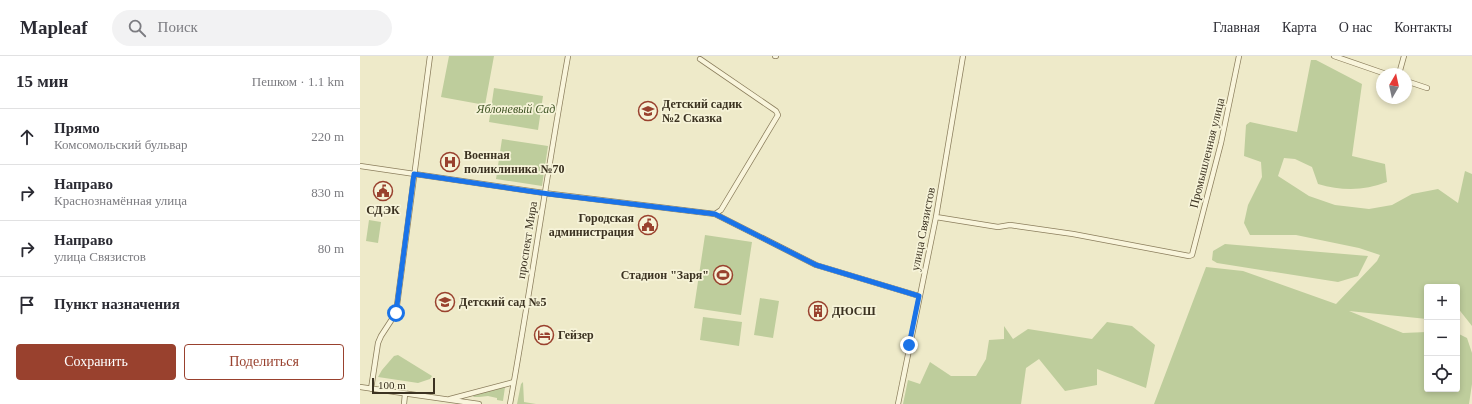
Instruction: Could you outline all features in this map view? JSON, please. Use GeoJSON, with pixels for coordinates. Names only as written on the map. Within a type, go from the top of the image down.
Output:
{"type":"FeatureCollection","features":[{"type":"Feature","properties":{"kind":"street"},"geometry":{"type":"LineString","coordinates":[[371,389],[378,343],[396,313],[430,56]]}},
{"type":"Feature","properties":{"kind":"street","name":"проспект Мира"},"geometry":{"type":"LineString","coordinates":[[510,404],[568,56]]}},
{"type":"Feature","properties":{"kind":"street","name":"улица Связистов"},"geometry":{"type":"LineString","coordinates":[[898,404],[936,217],[963,56]]}},
{"type":"Feature","properties":{"kind":"street","name":"Промышленная улица"},"geometry":{"type":"LineString","coordinates":[[936,217],[998,227],[1010,224],[1073,234],[1189,256],[1192,255],[1222,143],[1239,56]]}},
{"type":"Feature","properties":{"kind":"street"},"geometry":{"type":"LineString","coordinates":[[1334,56],[1376,71]]}},
{"type":"Feature","properties":{"kind":"street"},"geometry":{"type":"LineString","coordinates":[[1401,68],[1404,56]]}},
{"type":"Feature","properties":{"kind":"street"},"geometry":{"type":"LineString","coordinates":[[700,59],[776,111],[778,115],[721,210],[715,214]]}},
{"type":"Feature","properties":{"kind":"street"},"geometry":{"type":"LineString","coordinates":[[1412,83],[1426,88]]}},
{"type":"Feature","properties":{"kind":"street"},"geometry":{"type":"LineString","coordinates":[[360,166],[544,193],[715,214],[816,265],[919,296]]}},
{"type":"Feature","properties":{"kind":"street"},"geometry":{"type":"LineString","coordinates":[[448,400],[514,382]]}},
{"type":"Feature","properties":{"kind":"street"},"geometry":{"type":"LineString","coordinates":[[360,388],[479,404]]}},
{"type":"Feature","properties":{"kind":"street"},"geometry":{"type":"LineString","coordinates":[[469,402],[470,393]]}},
{"type":"Feature","properties":{"kind":"street"},"geometry":{"type":"LineString","coordinates":[[404,404],[405,394]]}},
{"type":"Feature","properties":{"kind":"green space"},"geometry":{"type":"Polygon","coordinates":[[[449,56],[494,56],[485,105],[441,97],[449,56]]]}},
{"type":"Feature","properties":{"kind":"green space"},"geometry":{"type":"Polygon","coordinates":[[[1311,60],[1316,60],[1362,84],[1352,156],[1385,164],[1387,182],[1370,187],[1353,189],[1336,188],[1318,184],[1312,167],[1295,159],[1284,158],[1278,176],[1309,196],[1335,205],[1369,209],[1392,205],[1412,194],[1438,189],[1458,203],[1465,171],[1472,174],[1472,326],[1460,311],[1460,284],[1424,284],[1424,319],[1349,311],[1403,333],[1424,332],[1424,392],[1460,392],[1460,334],[1467,338],[1472,353],[1472,384],[1469,404],[1154,404],[1206,267],[1243,271],[1336,304],[1377,261],[1380,255],[1359,248],[1296,235],[1250,235],[1244,223],[1248,205],[1262,177],[1261,162],[1244,156],[1246,125],[1250,122],[1297,132],[1311,60]]]}},
{"type":"Feature","properties":{"kind":"green space","name":"Яблоневый Сад"},"geometry":{"type":"Polygon","coordinates":[[[494,88],[543,96],[538,130],[489,122],[494,88]]]}},
{"type":"Feature","properties":{"kind":"green space"},"geometry":{"type":"Polygon","coordinates":[[[502,139],[548,146],[542,186],[496,179],[502,139]]]}},
{"type":"Feature","properties":{"kind":"green space"},"geometry":{"type":"Polygon","coordinates":[[[369,220],[381,222],[378,243],[366,241],[369,220]]]}},
{"type":"Feature","properties":{"kind":"green space","name":"Стадион \"Заря\""},"geometry":{"type":"Polygon","coordinates":[[[705,235],[752,242],[741,315],[694,308],[705,235]]]}},
{"type":"Feature","properties":{"kind":"green space"},"geometry":{"type":"Polygon","coordinates":[[[1225,244],[1368,256],[1358,276],[1338,282],[1217,263],[1212,260],[1213,251],[1225,244]]]}},
{"type":"Feature","properties":{"kind":"green space"},"geometry":{"type":"Polygon","coordinates":[[[760,298],[779,301],[773,338],[754,335],[760,298]]]}},
{"type":"Feature","properties":{"kind":"green space"},"geometry":{"type":"Polygon","coordinates":[[[703,317],[742,322],[739,346],[700,340],[703,317]]]}},
{"type":"Feature","properties":{"kind":"green space"},"geometry":{"type":"Polygon","coordinates":[[[1107,322],[1132,326],[1155,345],[1146,388],[1097,369],[1097,385],[1065,391],[1039,359],[1026,368],[1021,404],[903,404],[908,380],[920,384],[930,362],[951,376],[976,376],[986,359],[989,340],[1004,339],[1004,326],[1013,339],[1028,329],[1092,339],[1107,322]]]}},
{"type":"Feature","properties":{"kind":"green space"},"geometry":{"type":"Polygon","coordinates":[[[398,355],[432,376],[430,379],[418,383],[378,377],[394,356],[398,355]]]}},
{"type":"Feature","properties":{"kind":"green space"},"geometry":{"type":"Polygon","coordinates":[[[523,382],[524,402],[536,404],[517,404],[521,384],[523,382]]]}},
{"type":"Feature","properties":{"kind":"green space"},"geometry":{"type":"Polygon","coordinates":[[[505,387],[503,401],[488,396],[473,397],[475,394],[505,387]]]}},
{"type":"Feature","properties":{"kind":"place","name":"Детский садик №2 Сказка"},"geometry":{"type":"Point","coordinates":[648,111]}},
{"type":"Feature","properties":{"kind":"place","name":"Военная поликлиника №70"},"geometry":{"type":"Point","coordinates":[450,162]}},
{"type":"Feature","properties":{"kind":"place","name":"СДЭК"},"geometry":{"type":"Point","coordinates":[383,191]}},
{"type":"Feature","properties":{"kind":"place","name":"Городская администрация"},"geometry":{"type":"Point","coordinates":[648,225]}},
{"type":"Feature","properties":{"kind":"place","name":"Стадион \"Заря\""},"geometry":{"type":"Point","coordinates":[723,275]}},
{"type":"Feature","properties":{"kind":"place","name":"Детский сад №5"},"geometry":{"type":"Point","coordinates":[445,302]}},
{"type":"Feature","properties":{"kind":"place","name":"ДЮСШ"},"geometry":{"type":"Point","coordinates":[818,311]}},
{"type":"Feature","properties":{"kind":"place","name":"Гейзер"},"geometry":{"type":"Point","coordinates":[544,335]}},
{"type":"Feature","properties":{"kind":"route"},"geometry":{"type":"LineString","coordinates":[[396,313],[414,174],[549,194],[715,214],[816,265],[919,296],[909,345]]}}]}
